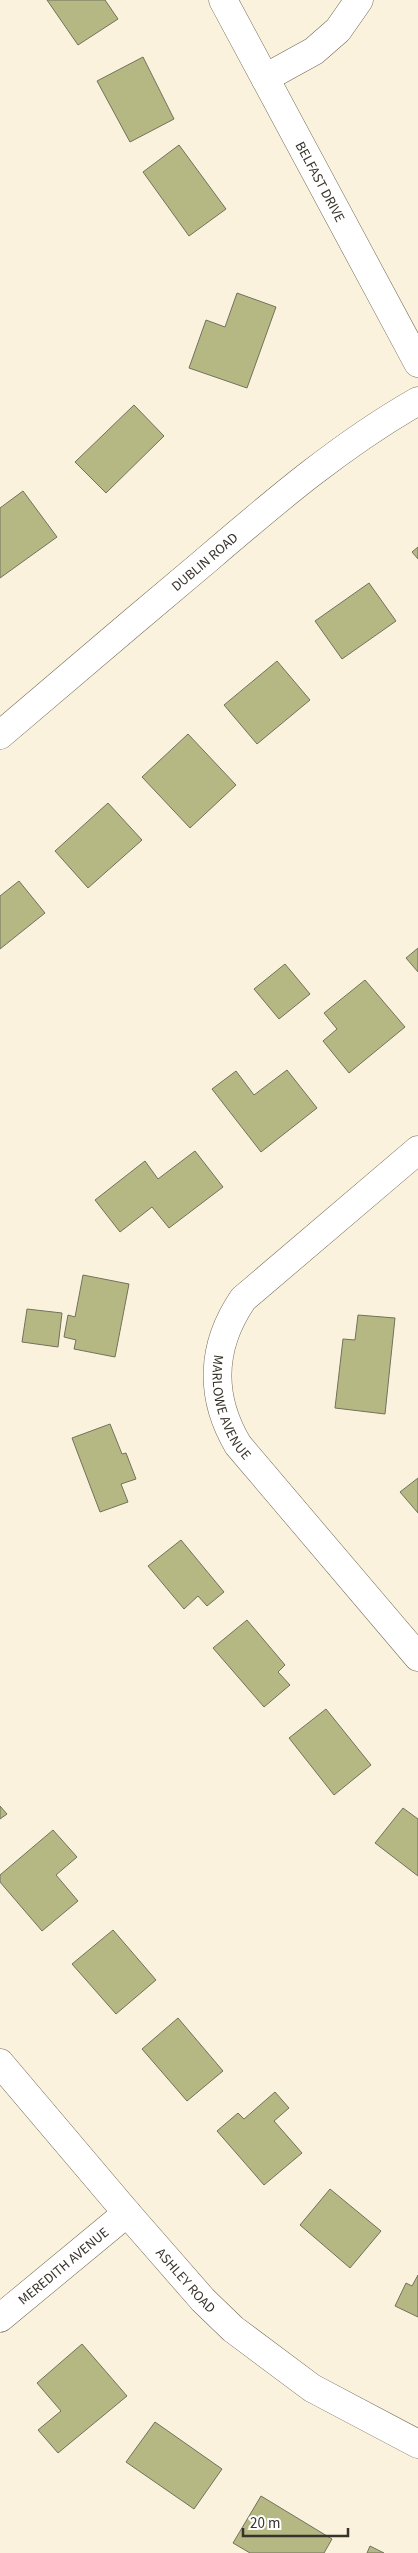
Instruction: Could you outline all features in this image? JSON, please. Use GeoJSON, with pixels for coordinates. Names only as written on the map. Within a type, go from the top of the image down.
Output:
{"type":"FeatureCollection","features":[{"type":"Feature","properties":{"kind":"street","name":"BELFAST DRIVE"},"geometry":{"type":"LineString","coordinates":[[223,0],[418,363]]}},
{"type":"Feature","properties":{"kind":"street"},"geometry":{"type":"LineString","coordinates":[[265,78],[314,51],[338,30],[359,0]]}},
{"type":"Feature","properties":{"kind":"street","name":"DUBLIN ROAD"},"geometry":{"type":"LineString","coordinates":[[0,734],[334,454],[380,423],[418,402]]}},
{"type":"Feature","properties":{"kind":"street","name":"MARLOWE AVENUE"},"geometry":{"type":"LineString","coordinates":[[418,1150],[243,1299],[232,1316],[218,1353],[218,1392],[229,1428],[238,1445],[418,1657]]}},
{"type":"Feature","properties":{"kind":"street","name":"ASHLEY ROAD"},"geometry":{"type":"LineString","coordinates":[[0,2063],[203,2300],[233,2329],[312,2388],[418,2444]]}},
{"type":"Feature","properties":{"kind":"street","name":"MEREDITH AVENUE"},"geometry":{"type":"LineString","coordinates":[[0,2318],[127,2213]]}},
{"type":"Feature","properties":{"kind":"building"},"geometry":{"type":"Polygon","coordinates":[[[47,0],[105,0],[118,19],[78,45],[47,0]]]}},
{"type":"Feature","properties":{"kind":"building"},"geometry":{"type":"Polygon","coordinates":[[[143,57],[174,119],[130,142],[97,81],[143,57]]]}},
{"type":"Feature","properties":{"kind":"building"},"geometry":{"type":"Polygon","coordinates":[[[179,145],[226,209],[189,236],[143,172],[179,145]]]}},
{"type":"Feature","properties":{"kind":"building"},"geometry":{"type":"Polygon","coordinates":[[[237,293],[276,307],[247,388],[189,368],[206,320],[225,327],[237,293]]]}},
{"type":"Feature","properties":{"kind":"building"},"geometry":{"type":"Polygon","coordinates":[[[134,405],[164,436],[106,493],[75,462],[134,405]]]}},
{"type":"Feature","properties":{"kind":"building"},"geometry":{"type":"Polygon","coordinates":[[[23,491],[57,537],[0,578],[0,508],[23,491]]]}},
{"type":"Feature","properties":{"kind":"building"},"geometry":{"type":"Polygon","coordinates":[[[418,547],[418,559],[412,552],[418,547]]]}},
{"type":"Feature","properties":{"kind":"building"},"geometry":{"type":"Polygon","coordinates":[[[369,583],[396,621],[342,659],[315,621],[369,583]]]}},
{"type":"Feature","properties":{"kind":"building"},"geometry":{"type":"Polygon","coordinates":[[[277,661],[310,700],[257,744],[224,705],[277,661]]]}},
{"type":"Feature","properties":{"kind":"building"},"geometry":{"type":"Polygon","coordinates":[[[188,734],[236,785],[190,828],[142,777],[188,734]]]}},
{"type":"Feature","properties":{"kind":"building"},"geometry":{"type":"Polygon","coordinates":[[[108,803],[142,840],[88,888],[55,851],[108,803]]]}},
{"type":"Feature","properties":{"kind":"building"},"geometry":{"type":"Polygon","coordinates":[[[19,881],[45,913],[0,949],[0,896],[19,881]]]}},
{"type":"Feature","properties":{"kind":"building"},"geometry":{"type":"Polygon","coordinates":[[[418,948],[418,972],[406,958],[418,948]]]}},
{"type":"Feature","properties":{"kind":"building"},"geometry":{"type":"Polygon","coordinates":[[[285,964],[310,994],[279,1019],[254,989],[285,964]]]}},
{"type":"Feature","properties":{"kind":"building"},"geometry":{"type":"Polygon","coordinates":[[[365,980],[405,1027],[349,1073],[323,1041],[337,1029],[324,1013],[365,980]]]}},
{"type":"Feature","properties":{"kind":"building"},"geometry":{"type":"Polygon","coordinates":[[[287,1070],[317,1108],[261,1152],[212,1089],[236,1071],[254,1095],[287,1070]]]}},
{"type":"Feature","properties":{"kind":"building"},"geometry":{"type":"Polygon","coordinates":[[[195,1151],[223,1187],[169,1228],[152,1207],[120,1232],[95,1200],[145,1161],[158,1179],[195,1151]]]}},
{"type":"Feature","properties":{"kind":"building"},"geometry":{"type":"Polygon","coordinates":[[[83,1275],[129,1284],[115,1357],[74,1349],[76,1340],[64,1337],[68,1315],[75,1317],[83,1275]]]}},
{"type":"Feature","properties":{"kind":"building"},"geometry":{"type":"Polygon","coordinates":[[[27,1309],[62,1313],[58,1347],[22,1342],[27,1309]]]}},
{"type":"Feature","properties":{"kind":"building"},"geometry":{"type":"Polygon","coordinates":[[[358,1315],[395,1318],[385,1414],[335,1408],[343,1339],[355,1340],[358,1315]]]}},
{"type":"Feature","properties":{"kind":"building"},"geometry":{"type":"Polygon","coordinates":[[[110,1424],[122,1454],[126,1453],[136,1479],[121,1484],[128,1502],[100,1512],[72,1438],[110,1424]]]}},
{"type":"Feature","properties":{"kind":"building"},"geometry":{"type":"Polygon","coordinates":[[[418,1478],[418,1513],[400,1492],[418,1478]]]}},
{"type":"Feature","properties":{"kind":"building"},"geometry":{"type":"Polygon","coordinates":[[[181,1540],[224,1592],[207,1606],[198,1596],[184,1609],[148,1566],[181,1540]]]}},
{"type":"Feature","properties":{"kind":"building"},"geometry":{"type":"Polygon","coordinates":[[[247,1620],[285,1665],[278,1672],[290,1685],[264,1707],[213,1648],[247,1620]]]}},
{"type":"Feature","properties":{"kind":"building"},"geometry":{"type":"Polygon","coordinates":[[[326,1709],[371,1765],[334,1795],[289,1738],[326,1709]]]}},
{"type":"Feature","properties":{"kind":"building"},"geometry":{"type":"Polygon","coordinates":[[[0,1806],[7,1814],[0,1819],[0,1806]]]}},
{"type":"Feature","properties":{"kind":"building"},"geometry":{"type":"Polygon","coordinates":[[[403,1808],[418,1819],[418,1876],[375,1843],[403,1808]]]}},
{"type":"Feature","properties":{"kind":"building"},"geometry":{"type":"Polygon","coordinates":[[[53,1830],[77,1857],[56,1875],[78,1901],[42,1931],[0,1882],[0,1875],[53,1830]]]}},
{"type":"Feature","properties":{"kind":"building"},"geometry":{"type":"Polygon","coordinates":[[[113,1930],[156,1980],[116,2014],[72,1964],[113,1930]]]}},
{"type":"Feature","properties":{"kind":"building"},"geometry":{"type":"Polygon","coordinates":[[[178,2018],[223,2071],[187,2101],[142,2049],[178,2018]]]}},
{"type":"Feature","properties":{"kind":"building"},"geometry":{"type":"Polygon","coordinates":[[[275,2092],[289,2108],[274,2121],[302,2153],[264,2185],[217,2131],[238,2113],[244,2119],[275,2092]]]}},
{"type":"Feature","properties":{"kind":"building"},"geometry":{"type":"Polygon","coordinates":[[[330,2189],[381,2231],[350,2268],[300,2225],[330,2189]]]}},
{"type":"Feature","properties":{"kind":"building"},"geometry":{"type":"Polygon","coordinates":[[[418,2275],[418,2317],[395,2306],[406,2283],[412,2286],[418,2275]]]}},
{"type":"Feature","properties":{"kind":"building"},"geometry":{"type":"Polygon","coordinates":[[[82,2344],[127,2396],[58,2453],[38,2430],[61,2411],[37,2383],[82,2344]]]}},
{"type":"Feature","properties":{"kind":"building"},"geometry":{"type":"Polygon","coordinates":[[[155,2422],[222,2469],[194,2509],[126,2462],[155,2422]]]}},
{"type":"Feature","properties":{"kind":"building"},"geometry":{"type":"Polygon","coordinates":[[[261,2496],[332,2539],[324,2553],[250,2553],[233,2543],[261,2496]]]}},
{"type":"Feature","properties":{"kind":"building"},"geometry":{"type":"Polygon","coordinates":[[[370,2546],[384,2553],[367,2553],[370,2546]]]}}]}
